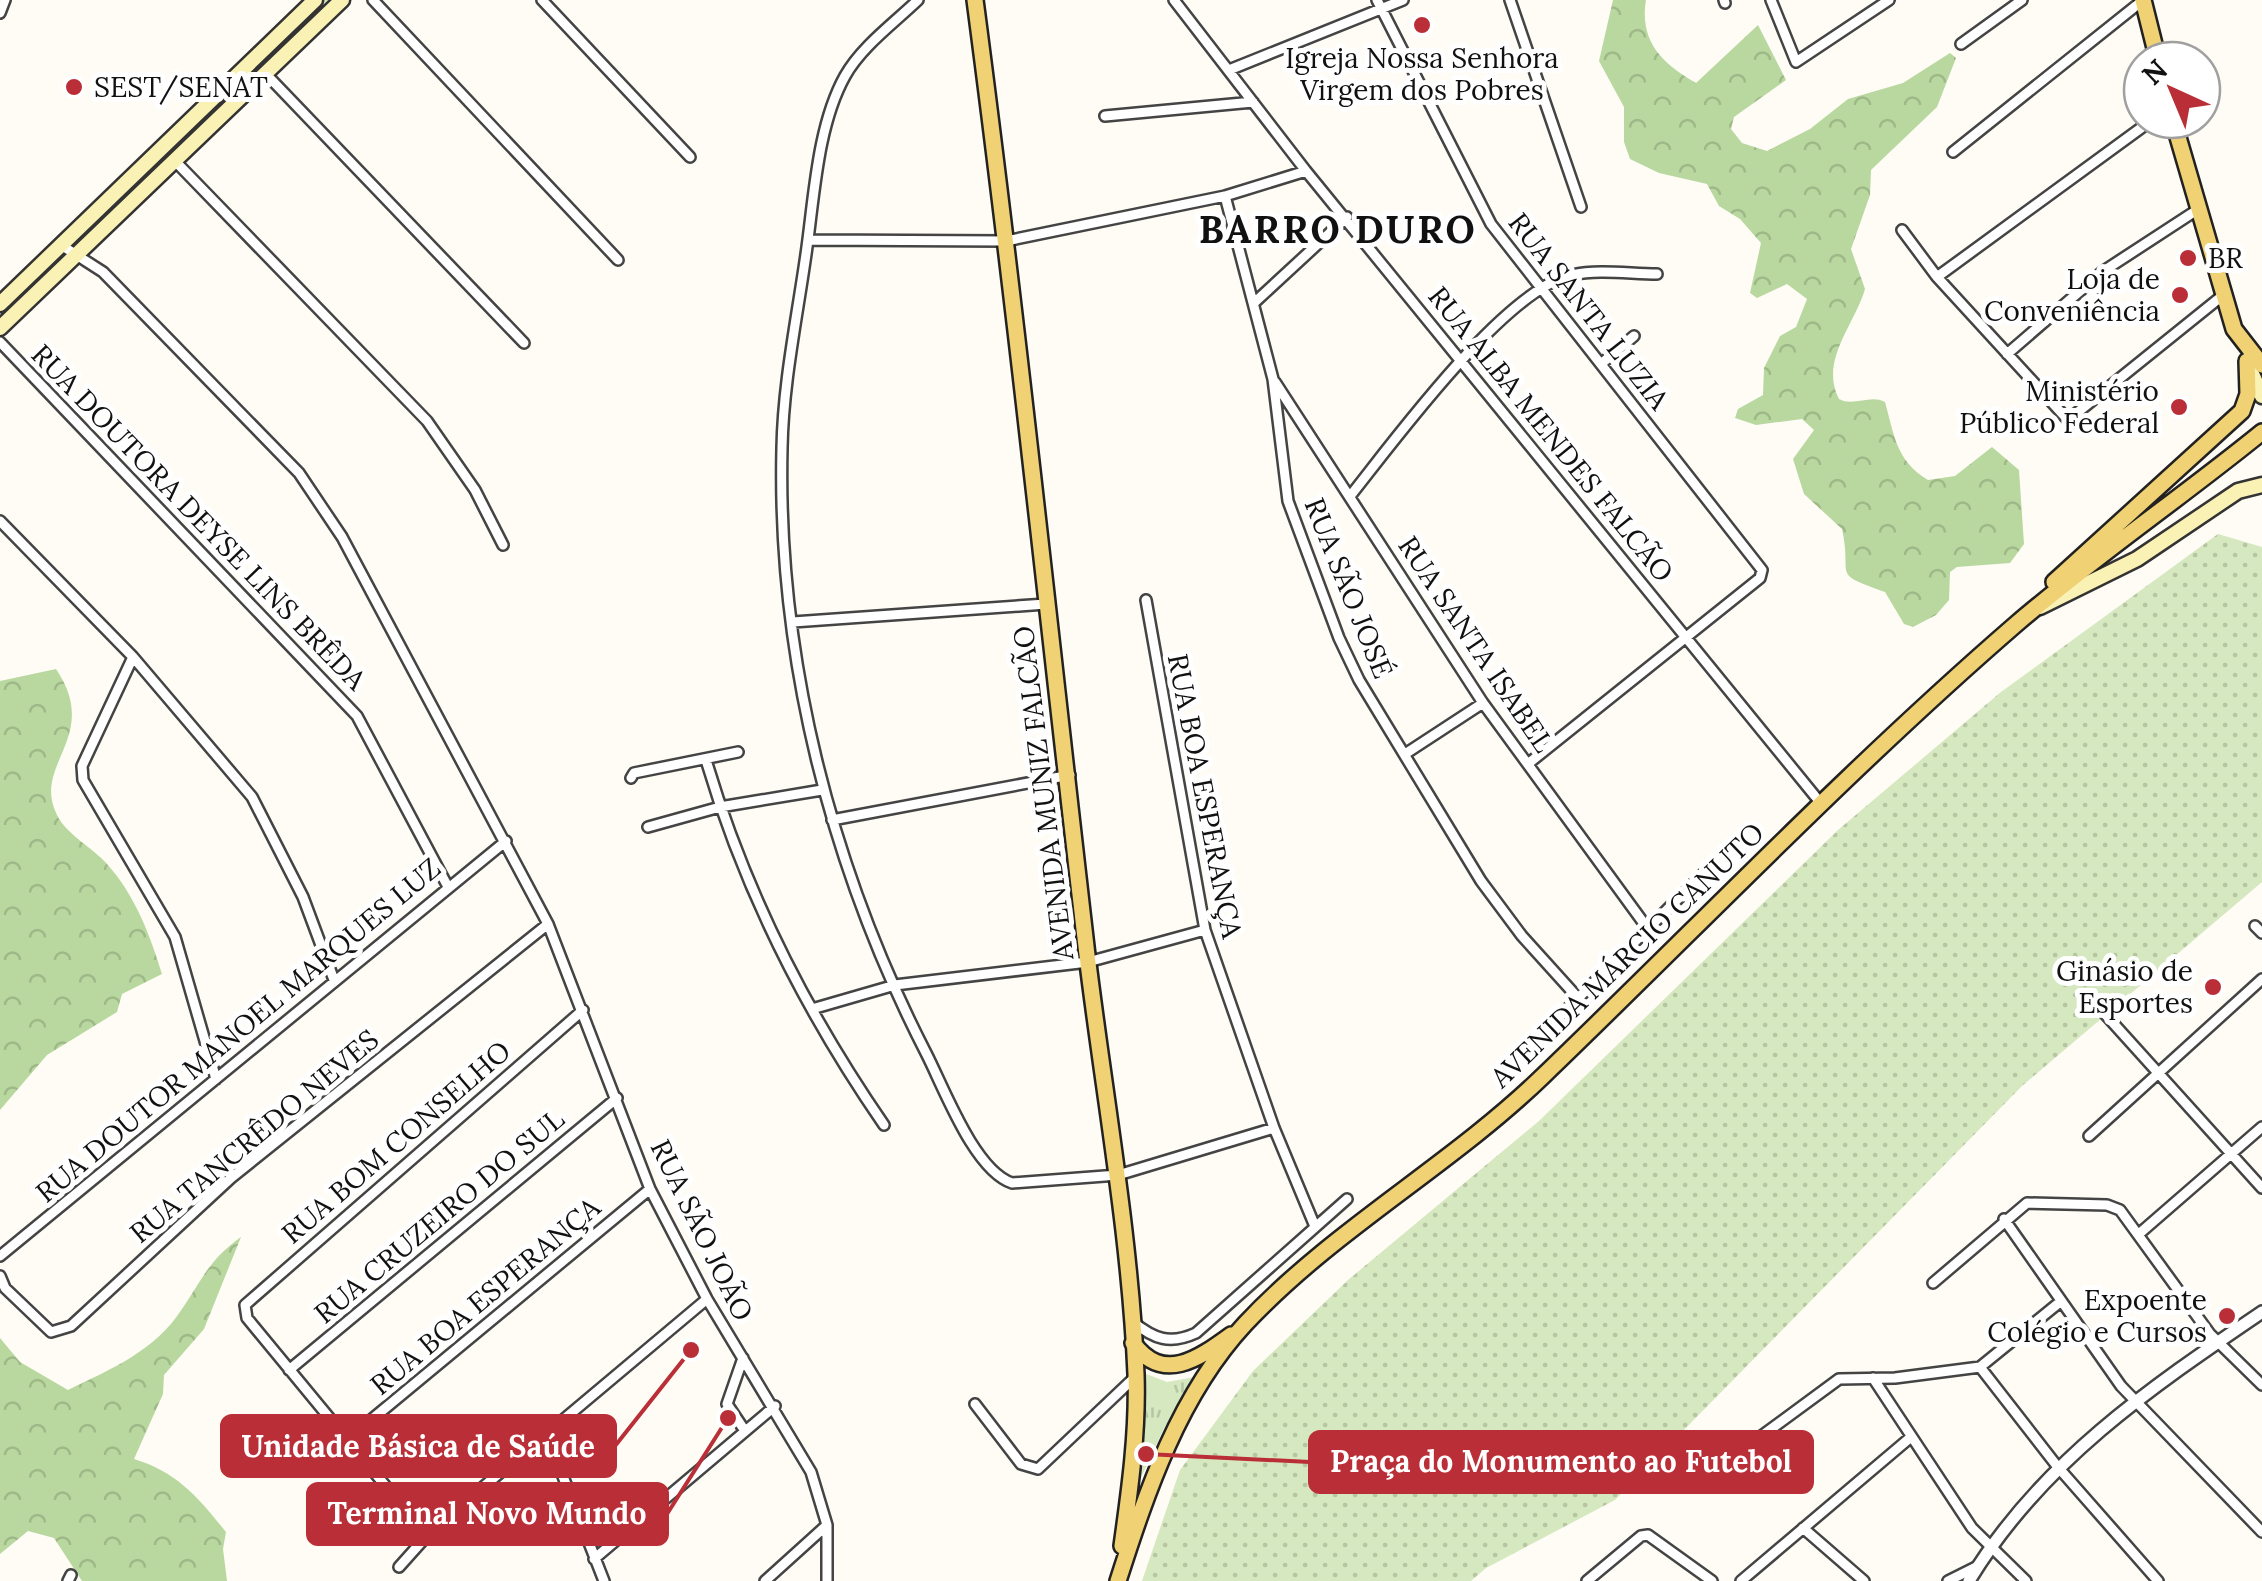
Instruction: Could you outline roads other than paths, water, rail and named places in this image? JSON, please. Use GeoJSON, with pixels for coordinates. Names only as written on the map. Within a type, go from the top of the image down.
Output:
{"type":"FeatureCollection","features":[{"type":"Feature","properties":{"kind":"main road"},"geometry":{"type":"LineString","coordinates":[[0,304],[315,0]]}},
{"type":"Feature","properties":{"kind":"main road"},"geometry":{"type":"LineString","coordinates":[[0,328],[342,0]]}},
{"type":"Feature","properties":{"kind":"main road","name":"AVENIDA MUNIZ FALCÃO"},"geometry":{"type":"LineString","coordinates":[[975,0],[1046,604],[1070,774],[1088,962],[1118,1174],[1136,1376],[1133,1468],[1118,1581]]}},
{"type":"Feature","properties":{"kind":"main road"},"geometry":{"type":"LineString","coordinates":[[2143,0],[2153,40]]}},
{"type":"Feature","properties":{"kind":"main road"},"geometry":{"type":"LineString","coordinates":[[2178,140],[2222,296],[2234,329],[2254,360],[2262,396]]}},
{"type":"Feature","properties":{"kind":"main road"},"geometry":{"type":"LineString","coordinates":[[2014,626],[2059,577],[2242,411],[2254,360]]}},
{"type":"Feature","properties":{"kind":"main road","name":"AVENIDA MÁRCIO CANUTO"},"geometry":{"type":"LineString","coordinates":[[1118,1581],[1144,1502],[1183,1413],[1246,1324],[1341,1238],[1479,1133],[1542,1077],[1819,801],[2014,626],[2262,432]]}},
{"type":"Feature","properties":{"kind":"main road"},"geometry":{"type":"LineString","coordinates":[[2035,609],[2137,559],[2238,492],[2262,485]]}},
{"type":"Feature","properties":{"kind":"main road"},"geometry":{"type":"LineString","coordinates":[[1133,1343],[1157,1364],[1179,1366],[1246,1324]]}},
{"type":"Feature","properties":{"kind":"street"},"geometry":{"type":"LineString","coordinates":[[0,13],[5,0]]}},
{"type":"Feature","properties":{"kind":"street"},"geometry":{"type":"LineString","coordinates":[[373,0],[618,260]]}},
{"type":"Feature","properties":{"kind":"street"},"geometry":{"type":"LineString","coordinates":[[542,0],[690,157]]}},
{"type":"Feature","properties":{"kind":"street"},"geometry":{"type":"LineString","coordinates":[[918,0],[845,75],[828,122],[808,240],[782,448],[793,622],[822,790],[895,986],[976,1149],[996,1176],[1012,1183],[1118,1174],[1274,1128]]}},
{"type":"Feature","properties":{"kind":"street","name":"RUA ALBA MENDES FALCÃO"},"geometry":{"type":"LineString","coordinates":[[1174,0],[1306,170],[1462,357],[1819,801]]}},
{"type":"Feature","properties":{"kind":"street"},"geometry":{"type":"LineString","coordinates":[[1229,70],[1379,4],[1402,0]]}},
{"type":"Feature","properties":{"kind":"street"},"geometry":{"type":"LineString","coordinates":[[1510,0],[1581,206]]}},
{"type":"Feature","properties":{"kind":"street"},"geometry":{"type":"LineString","coordinates":[[1771,0],[1794,62],[1889,0]]}},
{"type":"Feature","properties":{"kind":"street"},"geometry":{"type":"LineString","coordinates":[[1960,44],[2022,0]]}},
{"type":"Feature","properties":{"kind":"street"},"geometry":{"type":"LineString","coordinates":[[1953,152],[2143,0]]}},
{"type":"Feature","properties":{"kind":"street","name":"RUA SANTA LUZIA"},"geometry":{"type":"LineString","coordinates":[[1379,4],[1491,224],[1762,570],[1760,578],[1685,639]]}},
{"type":"Feature","properties":{"kind":"street"},"geometry":{"type":"LineString","coordinates":[[266,74],[524,343]]}},
{"type":"Feature","properties":{"kind":"street"},"geometry":{"type":"LineString","coordinates":[[1106,116],[1253,102]]}},
{"type":"Feature","properties":{"kind":"street"},"geometry":{"type":"LineString","coordinates":[[1936,277],[2124,140]]}},
{"type":"Feature","properties":{"kind":"street"},"geometry":{"type":"LineString","coordinates":[[174,160],[427,421],[474,490],[503,546]]}},
{"type":"Feature","properties":{"kind":"street"},"geometry":{"type":"LineString","coordinates":[[808,240],[1006,241],[1225,196],[1306,170]]}},
{"type":"Feature","properties":{"kind":"street","name":"RUA SÃO JOSÉ"},"geometry":{"type":"LineString","coordinates":[[1225,196],[1256,302],[1273,379],[1281,462],[1297,535],[1359,680],[1496,902],[1578,998]]}},
{"type":"Feature","properties":{"kind":"street"},"geometry":{"type":"LineString","coordinates":[[2007,354],[2102,272],[2196,210]]}},
{"type":"Feature","properties":{"kind":"street"},"geometry":{"type":"LineString","coordinates":[[1256,302],[1347,217]]}},
{"type":"Feature","properties":{"kind":"street"},"geometry":{"type":"LineString","coordinates":[[1902,230],[1936,277],[2068,420],[2222,296]]}},
{"type":"Feature","properties":{"kind":"street","name":"RUA SÃO JOÃO"},"geometry":{"type":"LineString","coordinates":[[60,246],[78,254],[116,285],[320,498],[548,924],[650,1189],[707,1299],[811,1472],[826,1524],[827,1581]]}},
{"type":"Feature","properties":{"kind":"street"},"geometry":{"type":"LineString","coordinates":[[1351,495],[1462,357],[1540,290],[1575,274],[1657,274]]}},
{"type":"Feature","properties":{"kind":"street"},"geometry":{"type":"LineString","coordinates":[[1600,364],[1634,336]]}},
{"type":"Feature","properties":{"kind":"street","name":"RUA DOUTORA DEYSE LINS BRÊDA"},"geometry":{"type":"LineString","coordinates":[[0,342],[347,703],[376,746],[447,885]]}},
{"type":"Feature","properties":{"kind":"street","name":"RUA SANTA ISABEL"},"geometry":{"type":"LineString","coordinates":[[1273,379],[1483,703],[1648,929]]}},
{"type":"Feature","properties":{"kind":"street"},"geometry":{"type":"LineString","coordinates":[[0,521],[132,658],[252,797],[303,897],[334,980]]}},
{"type":"Feature","properties":{"kind":"street","name":"RUA BOA ESPERANÇA"},"geometry":{"type":"LineString","coordinates":[[1146,600],[1204,930],[1274,1128],[1314,1224]]}},
{"type":"Feature","properties":{"kind":"street"},"geometry":{"type":"LineString","coordinates":[[793,622],[869,621],[1046,604]]}},
{"type":"Feature","properties":{"kind":"street"},"geometry":{"type":"LineString","coordinates":[[1529,763],[1685,639]]}},
{"type":"Feature","properties":{"kind":"street"},"geometry":{"type":"LineString","coordinates":[[132,658],[82,766],[83,780],[174,936],[216,1079]]}},
{"type":"Feature","properties":{"kind":"street"},"geometry":{"type":"LineString","coordinates":[[1405,754],[1483,703]]}},
{"type":"Feature","properties":{"kind":"street"},"geometry":{"type":"LineString","coordinates":[[632,778],[738,752]]}},
{"type":"Feature","properties":{"kind":"street"},"geometry":{"type":"LineString","coordinates":[[706,760],[760,912],[812,1009],[884,1126]]}},
{"type":"Feature","properties":{"kind":"street"},"geometry":{"type":"LineString","coordinates":[[832,820],[1070,774]]}},
{"type":"Feature","properties":{"kind":"street"},"geometry":{"type":"LineString","coordinates":[[648,827],[720,807],[822,790]]}},
{"type":"Feature","properties":{"kind":"street","name":"RUA DOUTOR MANOEL MARQUES LUZ"},"geometry":{"type":"LineString","coordinates":[[0,1256],[447,885],[506,841]]}},
{"type":"Feature","properties":{"kind":"street"},"geometry":{"type":"LineString","coordinates":[[1522,1054],[1712,865]]}},
{"type":"Feature","properties":{"kind":"street","name":"RUA TANCRÊDO NEVES"},"geometry":{"type":"LineString","coordinates":[[0,1276],[40,1324],[56,1334],[64,1330],[230,1178],[548,924]]}},
{"type":"Feature","properties":{"kind":"street"},"geometry":{"type":"LineString","coordinates":[[812,1009],[895,986],[1088,962],[1204,930]]}},
{"type":"Feature","properties":{"kind":"street"},"geometry":{"type":"LineString","coordinates":[[2089,1136],[2157,1070],[2262,979]]}},
{"type":"Feature","properties":{"kind":"street"},"geometry":{"type":"LineString","coordinates":[[2095,1003],[2262,1188]]}},
{"type":"Feature","properties":{"kind":"street","name":"RUA BOM CONSELHO"},"geometry":{"type":"LineString","coordinates":[[289,1370],[244,1312],[249,1300],[582,1010]]}},
{"type":"Feature","properties":{"kind":"street","name":"RUA CRUZEIRO DO SUL"},"geometry":{"type":"LineString","coordinates":[[289,1370],[618,1098]]}},
{"type":"Feature","properties":{"kind":"street"},"geometry":{"type":"LineString","coordinates":[[2140,1233],[2262,1127]]}},
{"type":"Feature","properties":{"kind":"street","name":"RUA BOA ESPERANÇA"},"geometry":{"type":"LineString","coordinates":[[348,1439],[650,1189]]}},
{"type":"Feature","properties":{"kind":"street"},"geometry":{"type":"LineString","coordinates":[[1129,1319],[1156,1339],[1169,1341],[1196,1332],[1347,1198]]}},
{"type":"Feature","properties":{"kind":"street"},"geometry":{"type":"LineString","coordinates":[[1933,1283],[2004,1218],[2027,1203],[2107,1205],[2120,1210],[2140,1233],[2219,1342],[2262,1385]]}},
{"type":"Feature","properties":{"kind":"street"},"geometry":{"type":"LineString","coordinates":[[2004,1218],[2060,1302],[2135,1400],[2262,1532]]}},
{"type":"Feature","properties":{"kind":"street"},"geometry":{"type":"LineString","coordinates":[[399,1567],[426,1535],[707,1299]]}},
{"type":"Feature","properties":{"kind":"street"},"geometry":{"type":"LineString","coordinates":[[1722,1465],[1832,1382],[1847,1377],[1980,1368],[2060,1302]]}},
{"type":"Feature","properties":{"kind":"street"},"geometry":{"type":"LineString","coordinates":[[1969,1581],[1991,1547],[2057,1466],[2135,1400],[2262,1312]]}},
{"type":"Feature","properties":{"kind":"street"},"geometry":{"type":"LineString","coordinates":[[743,1358],[726,1404],[745,1432]]}},
{"type":"Feature","properties":{"kind":"street"},"geometry":{"type":"LineString","coordinates":[[1980,1368],[2057,1466],[2158,1581]]}},
{"type":"Feature","properties":{"kind":"street"},"geometry":{"type":"LineString","coordinates":[[289,1370],[426,1535]]}},
{"type":"Feature","properties":{"kind":"street"},"geometry":{"type":"LineString","coordinates":[[975,1404],[1021,1464],[1038,1469],[1136,1376]]}},
{"type":"Feature","properties":{"kind":"street"},"geometry":{"type":"LineString","coordinates":[[1873,1378],[1972,1528],[2026,1581]]}},
{"type":"Feature","properties":{"kind":"street"},"geometry":{"type":"LineString","coordinates":[[594,1559],[774,1406]]}},
{"type":"Feature","properties":{"kind":"street"},"geometry":{"type":"LineString","coordinates":[[546,1433],[604,1581]]}},
{"type":"Feature","properties":{"kind":"street"},"geometry":{"type":"LineString","coordinates":[[1740,1581],[1910,1437]]}},
{"type":"Feature","properties":{"kind":"street"},"geometry":{"type":"LineString","coordinates":[[765,1581],[826,1524]]}},
{"type":"Feature","properties":{"kind":"street"},"geometry":{"type":"LineString","coordinates":[[1803,1528],[1864,1581]]}},
{"type":"Feature","properties":{"kind":"street"},"geometry":{"type":"LineString","coordinates":[[1587,1581],[1648,1535],[1712,1581]]}},
{"type":"Feature","properties":{"kind":"street"},"geometry":{"type":"LineString","coordinates":[[1948,1581],[1978,1566]]}},
{"type":"Feature","properties":{"kind":"place","name":"Igreja Nossa Senhora Virgem dos Pobres"},"geometry":{"type":"Point","coordinates":[1422,25]}},
{"type":"Feature","properties":{"kind":"place","name":"SEST/SENAT"},"geometry":{"type":"Point","coordinates":[74,87]}},
{"type":"Feature","properties":{"kind":"place","name":"BR"},"geometry":{"type":"Point","coordinates":[2188,258]}},
{"type":"Feature","properties":{"kind":"place","name":"Loja de Conveniência"},"geometry":{"type":"Point","coordinates":[2180,295]}},
{"type":"Feature","properties":{"kind":"place","name":"Ministério Público Federal"},"geometry":{"type":"Point","coordinates":[2179,407]}},
{"type":"Feature","properties":{"kind":"place","name":"Ginásio de Esportes"},"geometry":{"type":"Point","coordinates":[2213,987]}},
{"type":"Feature","properties":{"kind":"place","name":"Expoente Colégio e Cursos"},"geometry":{"type":"Point","coordinates":[2227,1316]}},
{"type":"Feature","properties":{"kind":"place","name":"Unidade Básica de Saúde"},"geometry":{"type":"Point","coordinates":[691,1350]}},
{"type":"Feature","properties":{"kind":"place","name":"Terminal Novo Mundo"},"geometry":{"type":"Point","coordinates":[728,1418]}},
{"type":"Feature","properties":{"kind":"place","name":"Praça do Monumento ao Futebol"},"geometry":{"type":"Point","coordinates":[1146,1454]}},
{"type":"Feature","properties":{"kind":"district","name":"BARRO DURO"},"geometry":{"type":"Point","coordinates":[1338,230]}}]}
